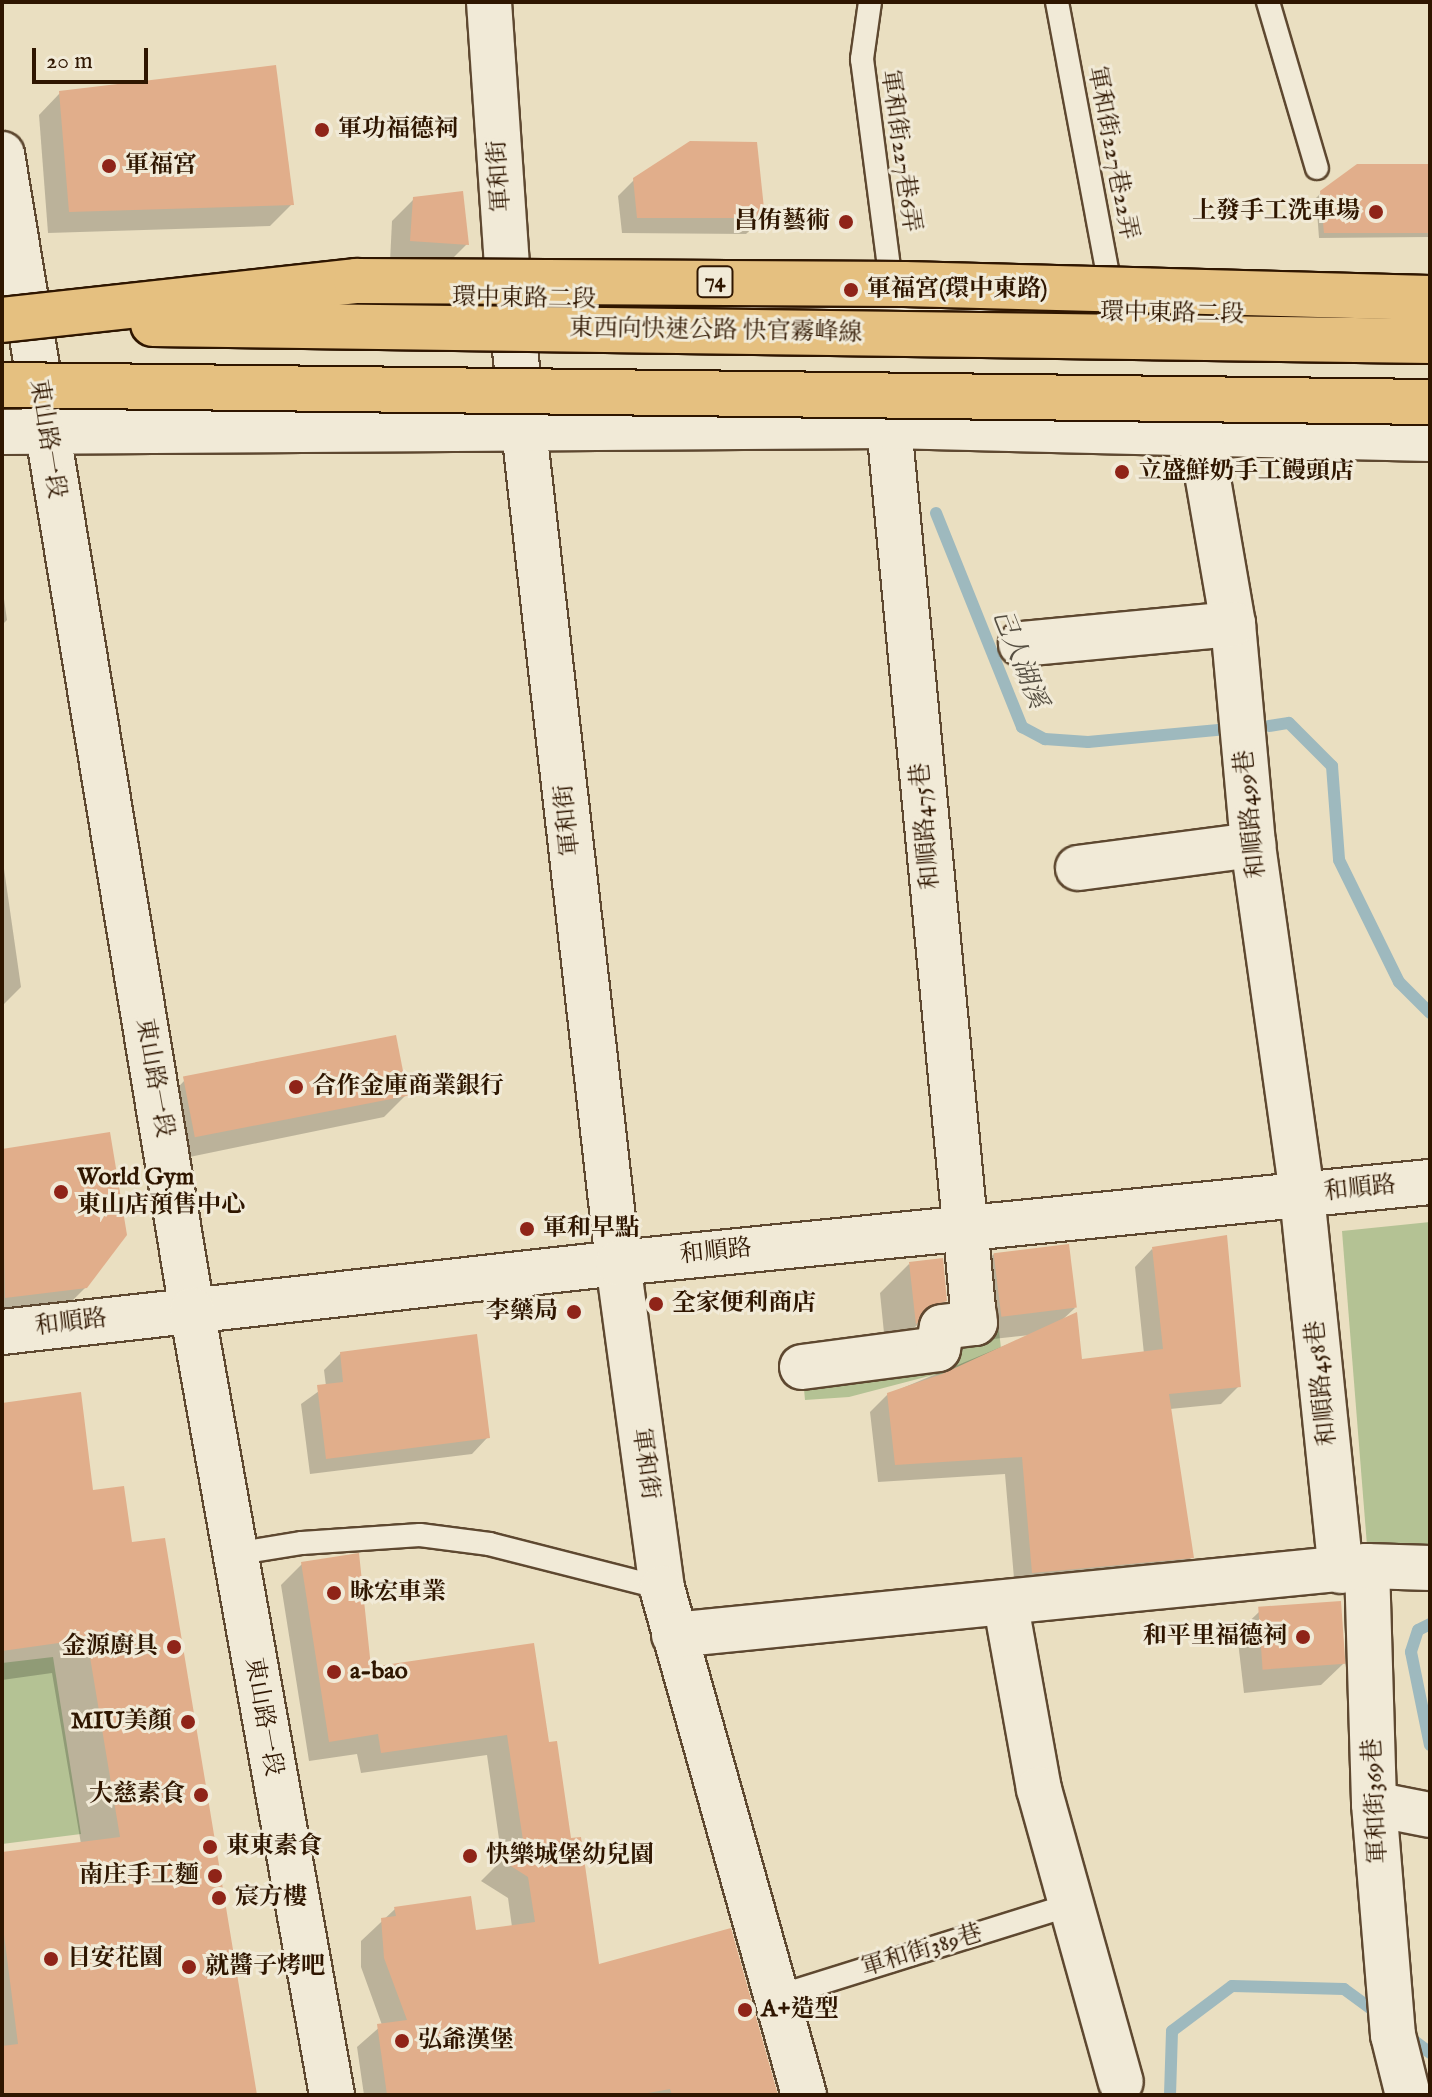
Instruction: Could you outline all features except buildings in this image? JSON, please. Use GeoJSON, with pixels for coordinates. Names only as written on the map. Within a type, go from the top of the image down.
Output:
{"type":"FeatureCollection","features":[{"type":"Feature","properties":{"kind":"highway","name":"74"},"geometry":{"type":"LineString","coordinates":[[8,311],[356,281],[904,284],[1430,298]]}},
{"type":"Feature","properties":{"kind":"highway","name":"東西向快速公路 快官霧峰線"},"geometry":{"type":"LineString","coordinates":[[8,311],[1430,341]]}},
{"type":"Feature","properties":{"kind":"highway"},"geometry":{"type":"LineString","coordinates":[[2,385],[1430,402]]}},
{"type":"Feature","properties":{"kind":"street","name":"軍和街"},"geometry":{"type":"LineString","coordinates":[[489,2],[509,297],[523,428],[618,1263],[662,1588],[804,2095]]}},
{"type":"Feature","properties":{"kind":"street","name":"東山路一段"},"geometry":{"type":"LineString","coordinates":[[2,154],[8,311],[45,430],[234,1554],[332,2095]]}},
{"type":"Feature","properties":{"kind":"street","name":"環中東路二段"},"geometry":{"type":"LineString","coordinates":[[8,311],[509,297],[1116,313],[1430,317]]}},
{"type":"Feature","properties":{"kind":"street"},"geometry":{"type":"LineString","coordinates":[[2,432],[889,426],[1430,439]]}},
{"type":"Feature","properties":{"kind":"street","name":"和順路475巷"},"geometry":{"type":"LineString","coordinates":[[802,1367],[938,1349],[942,1327],[975,1323],[889,426]]}},
{"type":"Feature","properties":{"kind":"street","name":"和順路499巷"},"geometry":{"type":"LineString","coordinates":[[1200,433],[1233,624],[1253,845],[1302,1195]]}},
{"type":"Feature","properties":{"kind":"street"},"geometry":{"type":"LineString","coordinates":[[1021,644],[1233,624]]}},
{"type":"Feature","properties":{"kind":"street"},"geometry":{"type":"LineString","coordinates":[[1078,868],[1253,845]]}},
{"type":"Feature","properties":{"kind":"street","name":"和順路"},"geometry":{"type":"LineString","coordinates":[[2,1332],[964,1226],[1430,1182]]}},
{"type":"Feature","properties":{"kind":"street","name":"和順路458巷"},"geometry":{"type":"LineString","coordinates":[[1302,1195],[1354,1569]]}},
{"type":"Feature","properties":{"kind":"street"},"geometry":{"type":"LineString","coordinates":[[674,1635],[1006,1606],[1354,1569],[1430,1568]]}},
{"type":"Feature","properties":{"kind":"street","name":"軍和街369巷"},"geometry":{"type":"LineString","coordinates":[[1354,1569],[1392,2015],[1408,2095]]}},
{"type":"Feature","properties":{"kind":"street"},"geometry":{"type":"LineString","coordinates":[[1006,1606],[1039,1789],[1121,2082]]}},
{"type":"Feature","properties":{"kind":"street"},"geometry":{"type":"LineString","coordinates":[[1374,1804],[1430,1815]]}},
{"type":"Feature","properties":{"kind":"lane","name":"軍和街227巷6弄"},"geometry":{"type":"LineString","coordinates":[[870,2],[862,59],[894,306]]}},
{"type":"Feature","properties":{"kind":"lane","name":"軍和街227巷22弄"},"geometry":{"type":"LineString","coordinates":[[1057,2],[1116,313]]}},
{"type":"Feature","properties":{"kind":"lane"},"geometry":{"type":"LineString","coordinates":[[1268,2],[1317,168]]}},
{"type":"Feature","properties":{"kind":"lane"},"geometry":{"type":"LineString","coordinates":[[234,1554],[302,1543],[420,1535],[489,1544],[662,1588]]}},
{"type":"Feature","properties":{"kind":"lane","name":"軍和街389巷"},"geometry":{"type":"LineString","coordinates":[[776,1997],[1069,1905]]}},
{"type":"Feature","properties":{"kind":"green space"},"geometry":{"type":"Polygon","coordinates":[[[1430,1222],[1430,1552],[1368,1558],[1342,1231],[1430,1222]]]}},
{"type":"Feature","properties":{"kind":"green space"},"geometry":{"type":"Polygon","coordinates":[[[998,1321],[1003,1367],[933,1375],[849,1397],[805,1400],[801,1357],[918,1341],[918,1329],[998,1321]]]}},
{"type":"Feature","properties":{"kind":"green space"},"geometry":{"type":"Polygon","coordinates":[[[53,1657],[81,1834],[2,1844],[2,1663],[53,1657]]]}},
{"type":"Feature","properties":{"kind":"waterway","name":"己人湖溪"},"geometry":{"type":"LineString","coordinates":[[936,513],[1022,727],[1045,739],[1088,742],[1218,730]]}},
{"type":"Feature","properties":{"kind":"waterway","name":"己人湖溪"},"geometry":{"type":"LineString","coordinates":[[1269,726],[1289,723],[1332,766],[1339,860],[1399,982],[1430,1013]]}},
{"type":"Feature","properties":{"kind":"waterway","name":"己人湖溪"},"geometry":{"type":"LineString","coordinates":[[1430,1624],[1418,1630],[1411,1652],[1430,1745]]}},
{"type":"Feature","properties":{"kind":"waterway","name":"己人湖溪"},"geometry":{"type":"LineString","coordinates":[[1170,2095],[1172,2031],[1232,1986],[1344,1989],[1381,2016]]}},
{"type":"Feature","properties":{"kind":"waterway","name":"己人湖溪"},"geometry":{"type":"LineString","coordinates":[[1405,2034],[1430,2053]]}},
{"type":"Feature","properties":{"kind":"place","name":"軍功福德祠"},"geometry":{"type":"Point","coordinates":[322,130]}},
{"type":"Feature","properties":{"kind":"place","name":"軍福宮"},"geometry":{"type":"Point","coordinates":[109,166]}},
{"type":"Feature","properties":{"kind":"place","name":"上發手工洗車場"},"geometry":{"type":"Point","coordinates":[1376,212]}},
{"type":"Feature","properties":{"kind":"place","name":"昌侑藝術"},"geometry":{"type":"Point","coordinates":[846,222]}},
{"type":"Feature","properties":{"kind":"place","name":"軍福宮(環中東路)"},"geometry":{"type":"Point","coordinates":[851,290]}},
{"type":"Feature","properties":{"kind":"place","name":"立盛鮮奶手工饅頭店"},"geometry":{"type":"Point","coordinates":[1122,472]}},
{"type":"Feature","properties":{"kind":"place","name":"合作金庫商業銀行"},"geometry":{"type":"Point","coordinates":[296,1087]}},
{"type":"Feature","properties":{"kind":"place","name":"World Gym 東山店預售中心"},"geometry":{"type":"Point","coordinates":[61,1192]}},
{"type":"Feature","properties":{"kind":"place","name":"軍和早點"},"geometry":{"type":"Point","coordinates":[527,1229]}},
{"type":"Feature","properties":{"kind":"place","name":"全家便利商店"},"geometry":{"type":"Point","coordinates":[656,1304]}},
{"type":"Feature","properties":{"kind":"place","name":"李藥局"},"geometry":{"type":"Point","coordinates":[574,1312]}},
{"type":"Feature","properties":{"kind":"place","name":"昹宏車業"},"geometry":{"type":"Point","coordinates":[334,1593]}},
{"type":"Feature","properties":{"kind":"place","name":"和平里福德祠"},"geometry":{"type":"Point","coordinates":[1303,1637]}},
{"type":"Feature","properties":{"kind":"place","name":"金源廚具"},"geometry":{"type":"Point","coordinates":[174,1647]}},
{"type":"Feature","properties":{"kind":"place","name":"a-bao"},"geometry":{"type":"Point","coordinates":[334,1672]}},
{"type":"Feature","properties":{"kind":"place","name":"MIU美顏"},"geometry":{"type":"Point","coordinates":[188,1722]}},
{"type":"Feature","properties":{"kind":"place","name":"大慈素食"},"geometry":{"type":"Point","coordinates":[201,1795]}},
{"type":"Feature","properties":{"kind":"place","name":"東東素食"},"geometry":{"type":"Point","coordinates":[210,1847]}},
{"type":"Feature","properties":{"kind":"place","name":"快樂城堡幼兒園"},"geometry":{"type":"Point","coordinates":[470,1856]}},
{"type":"Feature","properties":{"kind":"place","name":"南庄手工麵"},"geometry":{"type":"Point","coordinates":[215,1876]}},
{"type":"Feature","properties":{"kind":"place","name":"宸方樓"},"geometry":{"type":"Point","coordinates":[219,1898]}},
{"type":"Feature","properties":{"kind":"place","name":"日安花園"},"geometry":{"type":"Point","coordinates":[51,1959]}},
{"type":"Feature","properties":{"kind":"place","name":"就醬子烤吧"},"geometry":{"type":"Point","coordinates":[189,1967]}},
{"type":"Feature","properties":{"kind":"place","name":"A+造型"},"geometry":{"type":"Point","coordinates":[745,2010]}},
{"type":"Feature","properties":{"kind":"place","name":"弘爺漢堡"},"geometry":{"type":"Point","coordinates":[402,2041]}}]}
